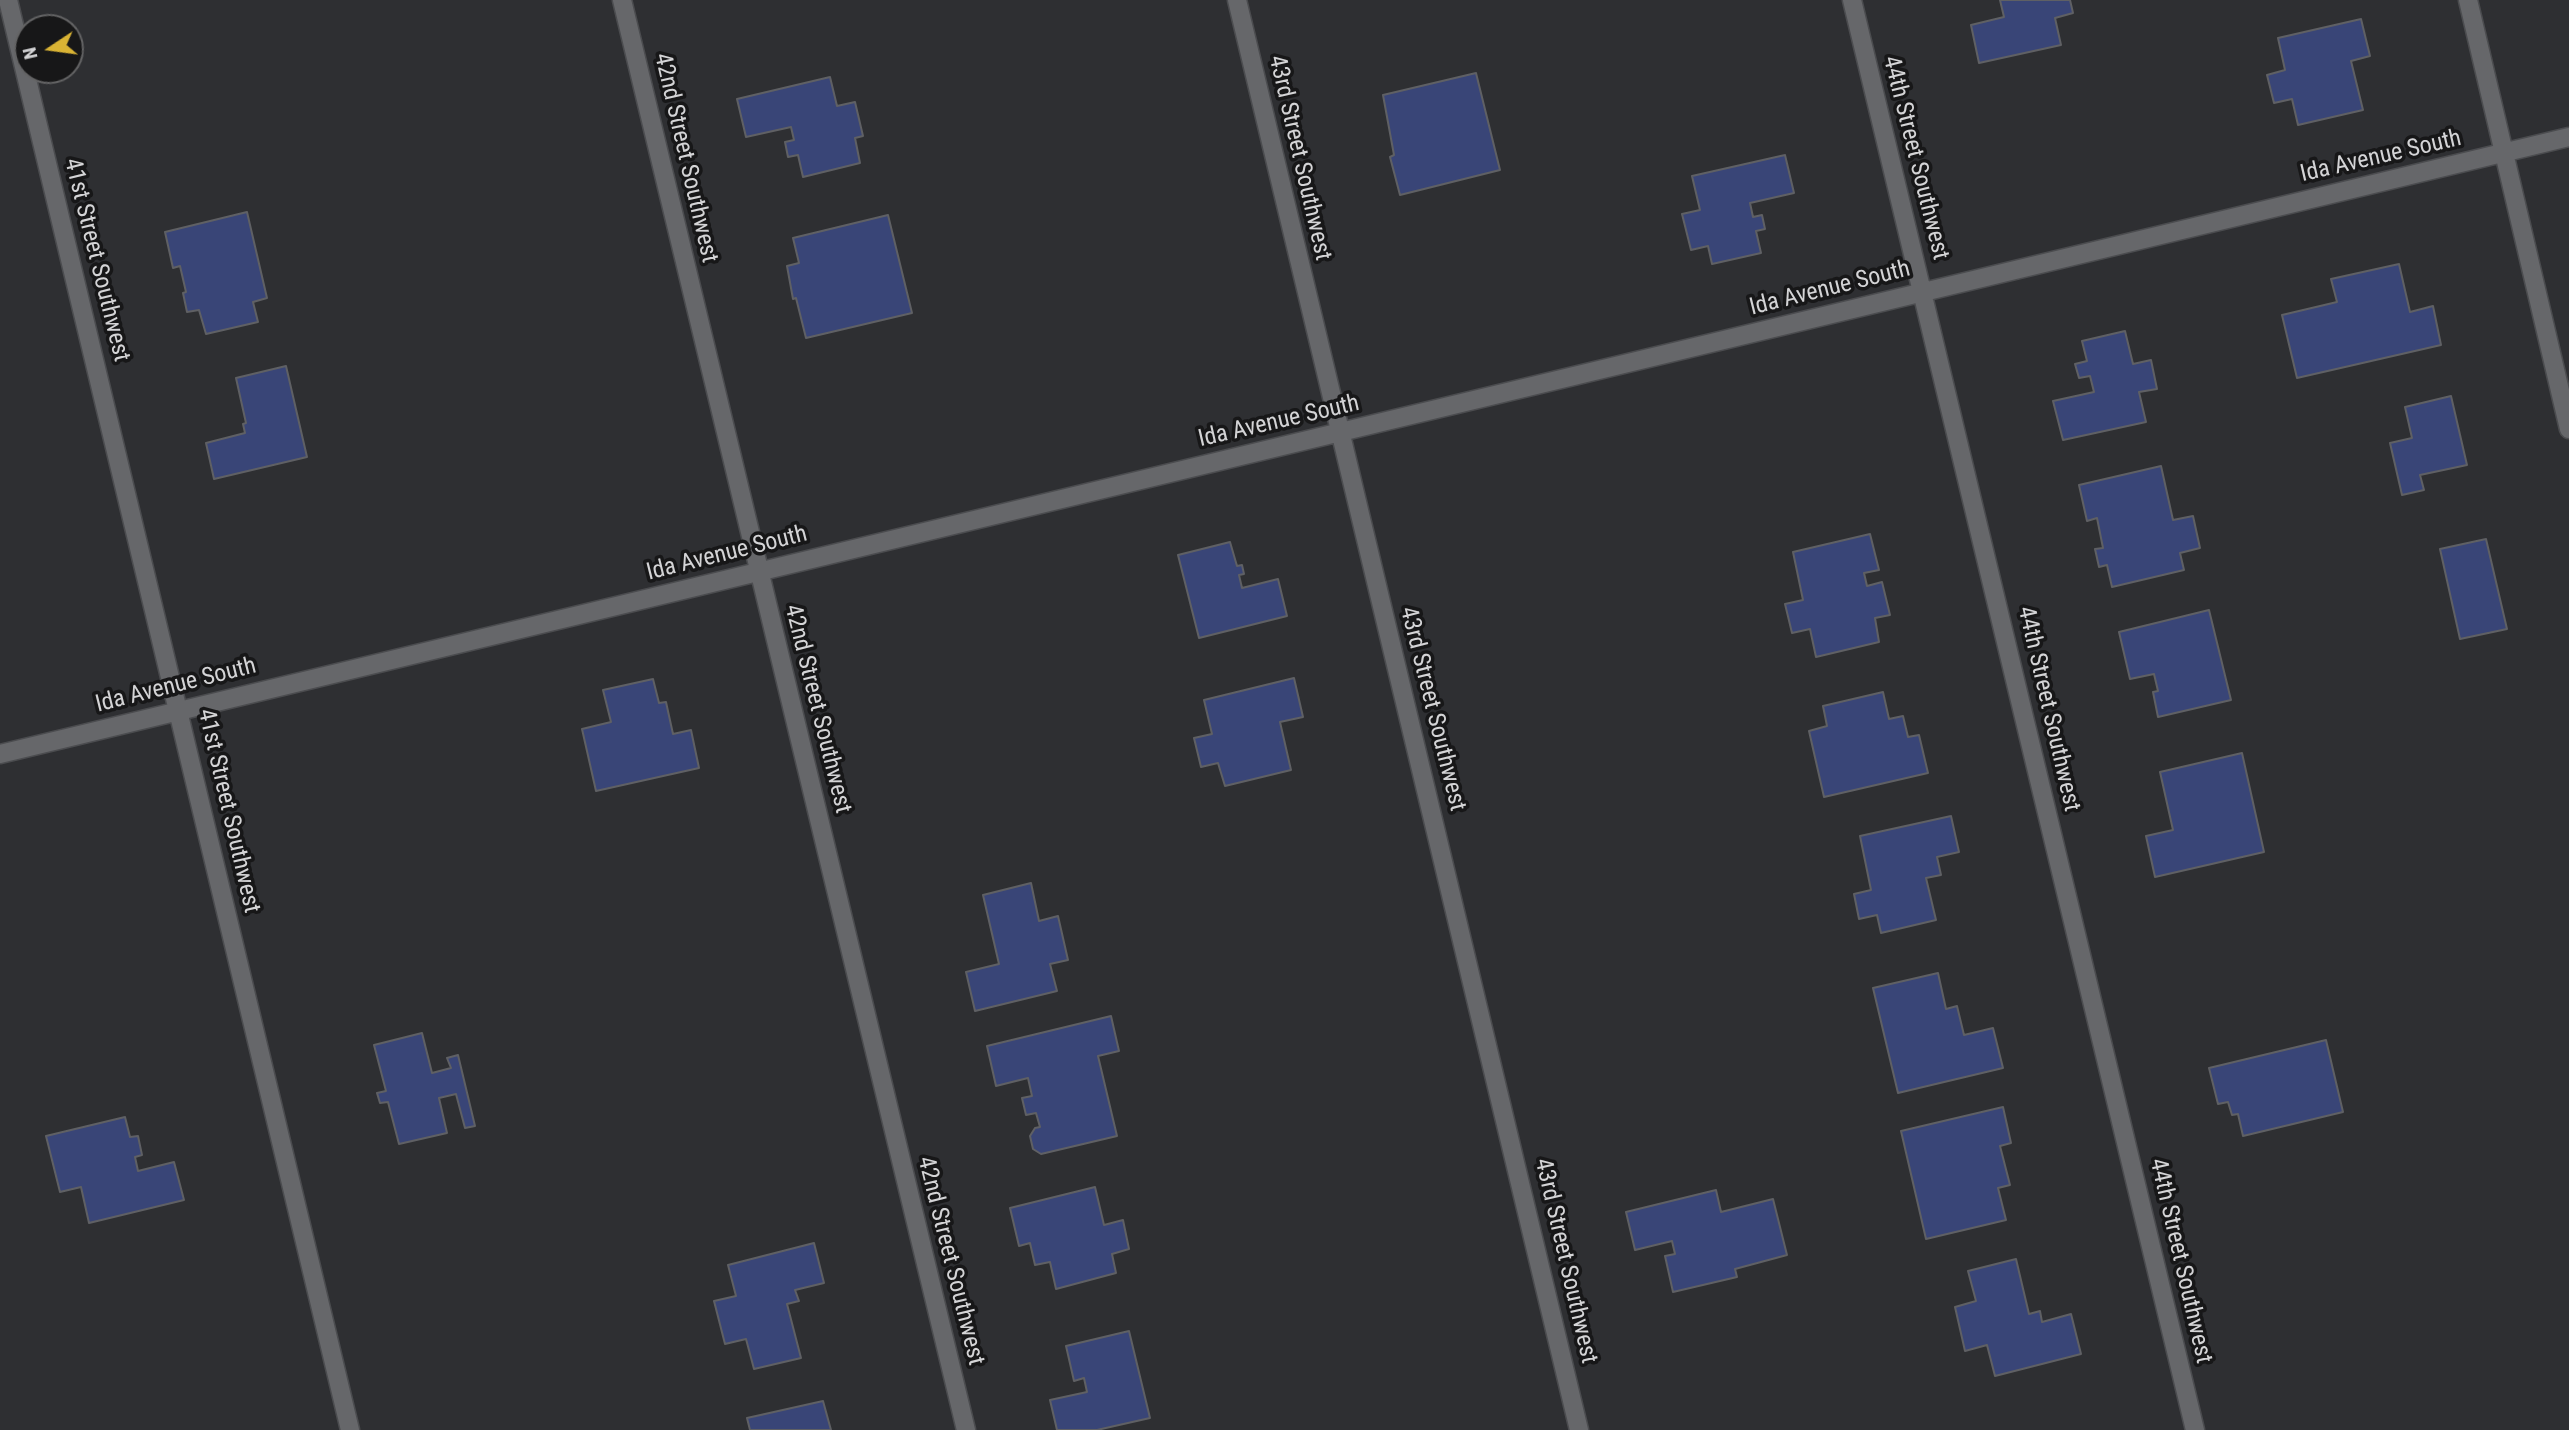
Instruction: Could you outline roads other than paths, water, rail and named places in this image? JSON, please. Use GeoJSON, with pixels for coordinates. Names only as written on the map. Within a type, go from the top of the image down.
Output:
{"type":"FeatureCollection","features":[{"type":"Feature","properties":{"kind":"street","name":"41st Street Southwest"},"geometry":{"type":"LineString","coordinates":[[8,0],[350,1430]]}},
{"type":"Feature","properties":{"kind":"street","name":"42nd Street Southwest"},"geometry":{"type":"LineString","coordinates":[[622,0],[966,1430]]}},
{"type":"Feature","properties":{"kind":"street","name":"43rd Street Southwest"},"geometry":{"type":"LineString","coordinates":[[1237,0],[1579,1430]]}},
{"type":"Feature","properties":{"kind":"street","name":"44th Street Southwest"},"geometry":{"type":"LineString","coordinates":[[1852,0],[2195,1430]]}},
{"type":"Feature","properties":{"kind":"street"},"geometry":{"type":"LineString","coordinates":[[2468,0],[2569,429]]}},
{"type":"Feature","properties":{"kind":"street","name":"Ida Avenue South"},"geometry":{"type":"LineString","coordinates":[[0,754],[2569,137]]}}]}
